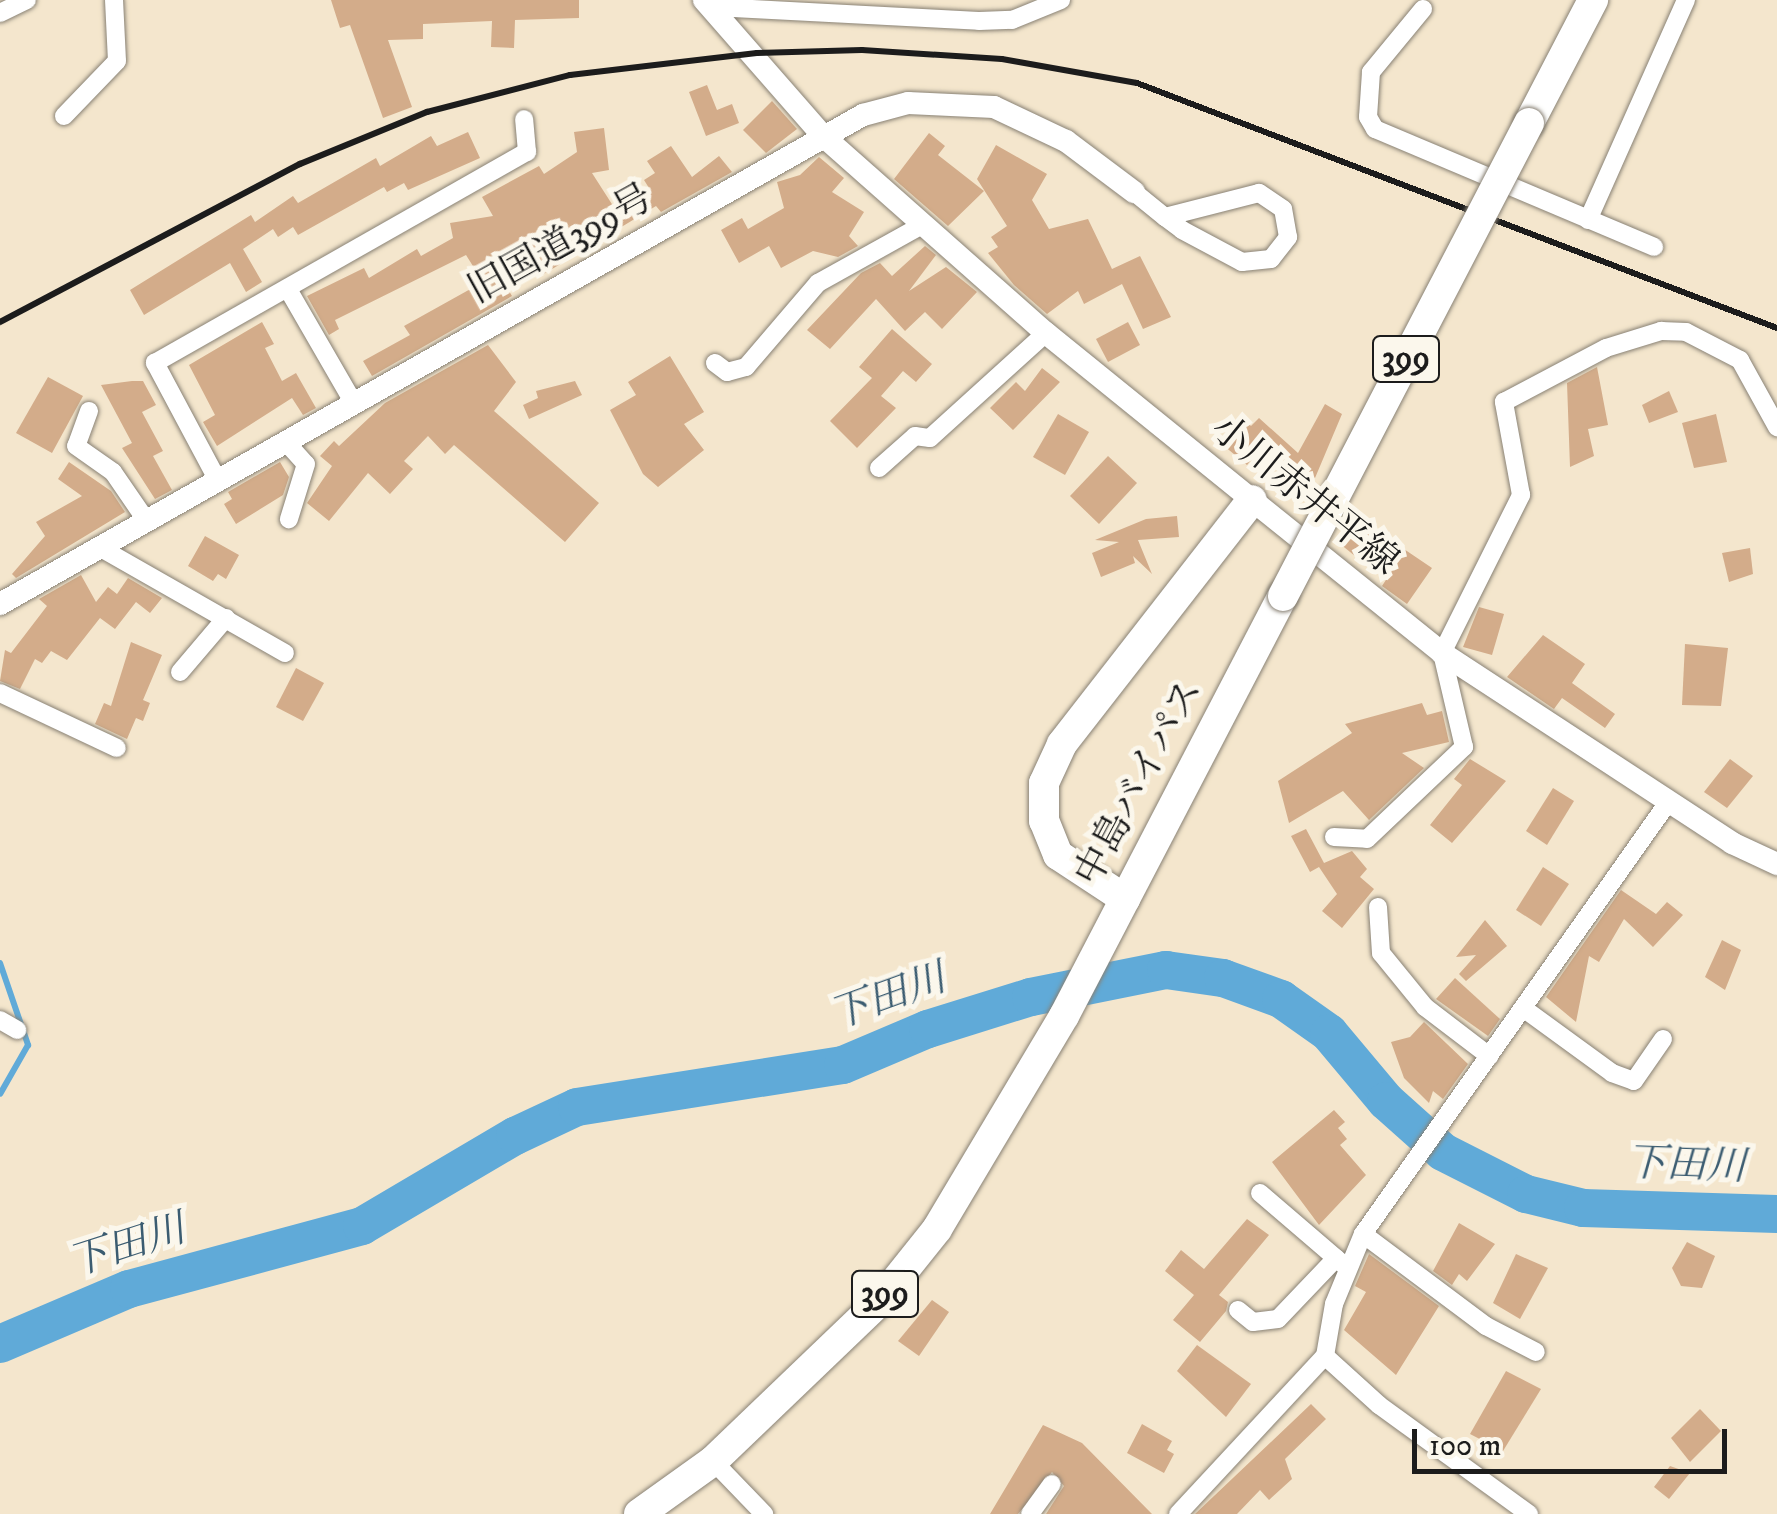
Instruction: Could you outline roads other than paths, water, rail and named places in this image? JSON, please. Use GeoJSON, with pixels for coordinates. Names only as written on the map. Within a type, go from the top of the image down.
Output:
{"type":"FeatureCollection","features":[{"type":"Feature","properties":{"kind":"highway","name":"中島バイパス"},"geometry":{"type":"LineString","coordinates":[[639,1514],[712,1461],[878,1303],[938,1229],[1064,1016],[1593,0]]}},
{"type":"Feature","properties":{"kind":"highway"},"geometry":{"type":"LineString","coordinates":[[1125,899],[1058,855],[1044,821],[1044,783],[1062,744],[1252,500]]}},
{"type":"Feature","properties":{"kind":"street"},"geometry":{"type":"LineString","coordinates":[[0,13],[27,0]]}},
{"type":"Feature","properties":{"kind":"street"},"geometry":{"type":"LineString","coordinates":[[64,116],[117,61],[114,0]]}},
{"type":"Feature","properties":{"kind":"street"},"geometry":{"type":"LineString","coordinates":[[709,4],[979,21],[1012,20],[1061,0]]}},
{"type":"Feature","properties":{"kind":"street"},"geometry":{"type":"LineString","coordinates":[[1588,220],[1686,0]]}},
{"type":"Feature","properties":{"kind":"street","name":"小川赤井平線"},"geometry":{"type":"LineString","coordinates":[[709,4],[822,135],[922,225],[1046,333],[1442,653],[1669,801],[1777,864]]}},
{"type":"Feature","properties":{"kind":"street"},"geometry":{"type":"LineString","coordinates":[[1423,8],[1371,72],[1368,116],[1375,130],[1654,246]]}},
{"type":"Feature","properties":{"kind":"street","name":"旧国道399号"},"geometry":{"type":"LineString","coordinates":[[0,604],[822,135],[908,103],[994,108],[1066,140],[1166,218],[1252,264],[1271,260],[1288,237],[1282,209],[1259,194],[1166,218]]}},
{"type":"Feature","properties":{"kind":"street"},"geometry":{"type":"LineString","coordinates":[[218,479],[155,363],[288,291],[526,152],[524,119]]}},
{"type":"Feature","properties":{"kind":"street"},"geometry":{"type":"LineString","coordinates":[[715,363],[726,372],[746,367],[818,283],[922,225]]}},
{"type":"Feature","properties":{"kind":"street"},"geometry":{"type":"LineString","coordinates":[[288,291],[354,402]]}},
{"type":"Feature","properties":{"kind":"street"},"geometry":{"type":"LineString","coordinates":[[1334,838],[1367,839],[1464,747],[1442,653],[1521,495],[1504,402],[1606,348],[1661,332],[1686,332],[1740,360],[1777,426]]}},
{"type":"Feature","properties":{"kind":"street"},"geometry":{"type":"LineString","coordinates":[[879,468],[915,436],[930,438],[1046,333]]}},
{"type":"Feature","properties":{"kind":"street"},"geometry":{"type":"LineString","coordinates":[[89,411],[76,446],[113,472],[146,520]]}},
{"type":"Feature","properties":{"kind":"street"},"geometry":{"type":"LineString","coordinates":[[285,441],[306,464],[288,518]]}},
{"type":"Feature","properties":{"kind":"street"},"geometry":{"type":"LineString","coordinates":[[100,546],[286,652]]}},
{"type":"Feature","properties":{"kind":"street"},"geometry":{"type":"LineString","coordinates":[[180,672],[226,618]]}},
{"type":"Feature","properties":{"kind":"street"},"geometry":{"type":"LineString","coordinates":[[0,694],[117,748]]}},
{"type":"Feature","properties":{"kind":"street"},"geometry":{"type":"LineString","coordinates":[[1238,1310],[1253,1322],[1278,1319],[1340,1262],[1669,801]]}},
{"type":"Feature","properties":{"kind":"street"},"geometry":{"type":"LineString","coordinates":[[1378,907],[1381,953],[1424,1007],[1489,1056]]}},
{"type":"Feature","properties":{"kind":"street"},"geometry":{"type":"LineString","coordinates":[[1522,1008],[1612,1073],[1634,1082],[1663,1039]]}},
{"type":"Feature","properties":{"kind":"street"},"geometry":{"type":"LineString","coordinates":[[0,1020],[17,1030]]}},
{"type":"Feature","properties":{"kind":"street"},"geometry":{"type":"LineString","coordinates":[[1260,1193],[1340,1262]]}},
{"type":"Feature","properties":{"kind":"street"},"geometry":{"type":"LineString","coordinates":[[1362,1234],[1486,1326],[1536,1352]]}},
{"type":"Feature","properties":{"kind":"street"},"geometry":{"type":"LineString","coordinates":[[1178,1514],[1324,1356],[1340,1262]]}},
{"type":"Feature","properties":{"kind":"street"},"geometry":{"type":"LineString","coordinates":[[1324,1356],[1378,1405],[1529,1514]]}},
{"type":"Feature","properties":{"kind":"street"},"geometry":{"type":"LineString","coordinates":[[712,1461],[764,1514]]}},
{"type":"Feature","properties":{"kind":"street"},"geometry":{"type":"LineString","coordinates":[[1030,1514],[1052,1484]]}},
{"type":"Feature","properties":{"kind":"waterway"},"geometry":{"type":"LineString","coordinates":[[0,963],[28,1045],[0,1094]]}},
{"type":"Feature","properties":{"kind":"waterway","name":"下田川"},"geometry":{"type":"LineString","coordinates":[[0,1344],[129,1289],[362,1226],[515,1136],[577,1107],[843,1065],[928,1029],[1031,997],[1166,970],[1223,978],[1281,999],[1329,1033],[1386,1101],[1443,1152],[1526,1194],[1583,1208],[1777,1214]]}},
{"type":"Feature","properties":{"kind":"railway"},"geometry":{"type":"LineString","coordinates":[[0,322],[300,164],[427,112],[570,75],[757,53],[862,50],[1002,59],[1137,83],[1777,328]]}}]}
